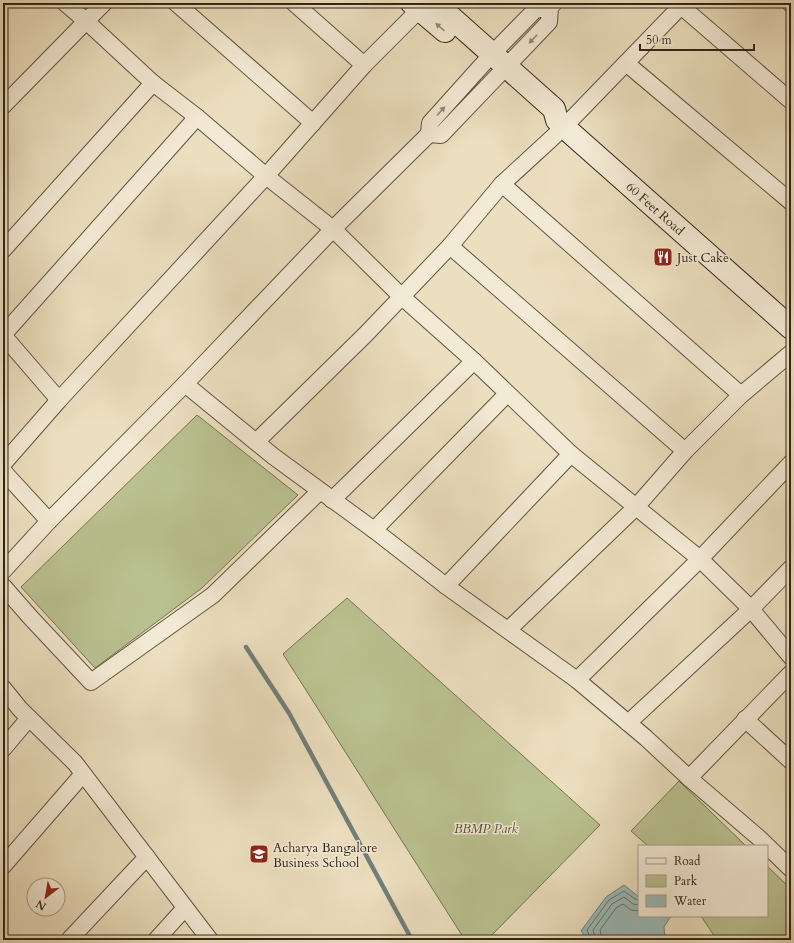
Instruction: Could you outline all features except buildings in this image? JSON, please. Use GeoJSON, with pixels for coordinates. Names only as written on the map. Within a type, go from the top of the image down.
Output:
{"type":"FeatureCollection","features":[{"type":"Feature","properties":{"kind":"street"},"geometry":{"type":"LineString","coordinates":[[65,3],[153,83],[198,117],[266,176],[333,229],[401,296],[474,361],[507,394],[572,454],[700,560],[751,609],[791,657]]}},
{"type":"Feature","properties":{"kind":"street"},"geometry":{"type":"LineString","coordinates":[[3,106],[104,3]]}},
{"type":"Feature","properties":{"kind":"street"},"geometry":{"type":"LineString","coordinates":[[176,3],[313,123]]}},
{"type":"Feature","properties":{"kind":"street"},"geometry":{"type":"LineString","coordinates":[[294,3],[364,65]]}},
{"type":"Feature","properties":{"kind":"street"},"geometry":{"type":"LineString","coordinates":[[3,464],[59,400],[266,176],[364,65],[423,5]]}},
{"type":"Feature","properties":{"kind":"street","name":"60 Feet Road"},"geometry":{"type":"LineString","coordinates":[[423,5],[495,66],[554,109],[560,124],[791,328]]}},
{"type":"Feature","properties":{"kind":"street"},"geometry":{"type":"LineString","coordinates":[[3,571],[49,521],[185,384],[333,229],[430,134],[441,135],[495,66],[535,10],[552,5]]}},
{"type":"Feature","properties":{"kind":"street"},"geometry":{"type":"LineString","coordinates":[[256,442],[366,334],[450,246],[502,184],[560,124],[626,63],[683,5],[791,101]]}},
{"type":"Feature","properties":{"kind":"street"},"geometry":{"type":"LineString","coordinates":[[626,63],[791,202]]}},
{"type":"Feature","properties":{"kind":"street"},"geometry":{"type":"LineString","coordinates":[[3,250],[153,83]]}},
{"type":"Feature","properties":{"kind":"street"},"geometry":{"type":"LineString","coordinates":[[59,400],[3,335],[198,117]]}},
{"type":"Feature","properties":{"kind":"street"},"geometry":{"type":"LineString","coordinates":[[502,184],[741,395]]}},
{"type":"Feature","properties":{"kind":"street"},"geometry":{"type":"LineString","coordinates":[[450,246],[685,451]]}},
{"type":"Feature","properties":{"kind":"street"},"geometry":{"type":"LineString","coordinates":[[508,630],[636,506],[685,451],[741,395],[791,353]]}},
{"type":"Feature","properties":{"kind":"street"},"geometry":{"type":"LineString","coordinates":[[3,586],[91,682],[214,595],[326,496],[474,361]]}},
{"type":"Feature","properties":{"kind":"street"},"geometry":{"type":"LineString","coordinates":[[185,384],[256,442],[326,496],[374,530],[446,586],[577,680],[766,845]]}},
{"type":"Feature","properties":{"kind":"street"},"geometry":{"type":"LineString","coordinates":[[374,530],[507,394]]}},
{"type":"Feature","properties":{"kind":"street"},"geometry":{"type":"LineString","coordinates":[[446,586],[572,454]]}},
{"type":"Feature","properties":{"kind":"street"},"geometry":{"type":"LineString","coordinates":[[577,680],[700,560],[791,463]]}},
{"type":"Feature","properties":{"kind":"street"},"geometry":{"type":"LineString","coordinates":[[3,471],[49,521]]}},
{"type":"Feature","properties":{"kind":"street"},"geometry":{"type":"LineString","coordinates":[[628,723],[751,609],[791,568]]}},
{"type":"Feature","properties":{"kind":"street"},"geometry":{"type":"LineString","coordinates":[[688,778],[791,673]]}},
{"type":"Feature","properties":{"kind":"street"},"geometry":{"type":"LineString","coordinates":[[3,688],[29,718],[75,763],[210,940]]}},
{"type":"Feature","properties":{"kind":"street"},"geometry":{"type":"LineString","coordinates":[[3,750],[29,718]]}},
{"type":"Feature","properties":{"kind":"street"},"geometry":{"type":"LineString","coordinates":[[745,719],[791,761]]}},
{"type":"Feature","properties":{"kind":"street"},"geometry":{"type":"LineString","coordinates":[[3,866],[84,774]]}},
{"type":"Feature","properties":{"kind":"street"},"geometry":{"type":"LineString","coordinates":[[768,847],[791,870]]}},
{"type":"Feature","properties":{"kind":"street"},"geometry":{"type":"LineString","coordinates":[[69,940],[147,857]]}},
{"type":"Feature","properties":{"kind":"street"},"geometry":{"type":"LineString","coordinates":[[156,940],[186,908]]}},
{"type":"Feature","properties":{"kind":"green space"},"geometry":{"type":"Polygon","coordinates":[[[197,415],[298,495],[202,588],[95,668],[21,587],[197,415]]]}},
{"type":"Feature","properties":{"kind":"green space","name":"BBMP Park"},"geometry":{"type":"Polygon","coordinates":[[[347,598],[600,825],[487,940],[465,940],[283,654],[347,598]]]}},
{"type":"Feature","properties":{"kind":"green space"},"geometry":{"type":"Polygon","coordinates":[[[679,781],[745,845],[647,845],[631,831],[679,781]]]}},
{"type":"Feature","properties":{"kind":"green space"},"geometry":{"type":"Polygon","coordinates":[[[768,867],[791,889],[791,940],[717,940],[702,917],[768,917],[768,867]]]}},
{"type":"Feature","properties":{"kind":"water"},"geometry":{"type":"Polygon","coordinates":[[[624,885],[638,896],[638,917],[670,917],[664,927],[665,940],[588,940],[581,931],[606,897],[624,885]]]}},
{"type":"Feature","properties":{"kind":"waterway"},"geometry":{"type":"LineString","coordinates":[[246,647],[289,713],[412,940]]}},
{"type":"Feature","properties":{"kind":"place","name":"Just Cake"},"geometry":{"type":"Point","coordinates":[663,257]}},
{"type":"Feature","properties":{"kind":"place","name":"Acharya Bangalore Business School"},"geometry":{"type":"Point","coordinates":[259,854]}}]}
